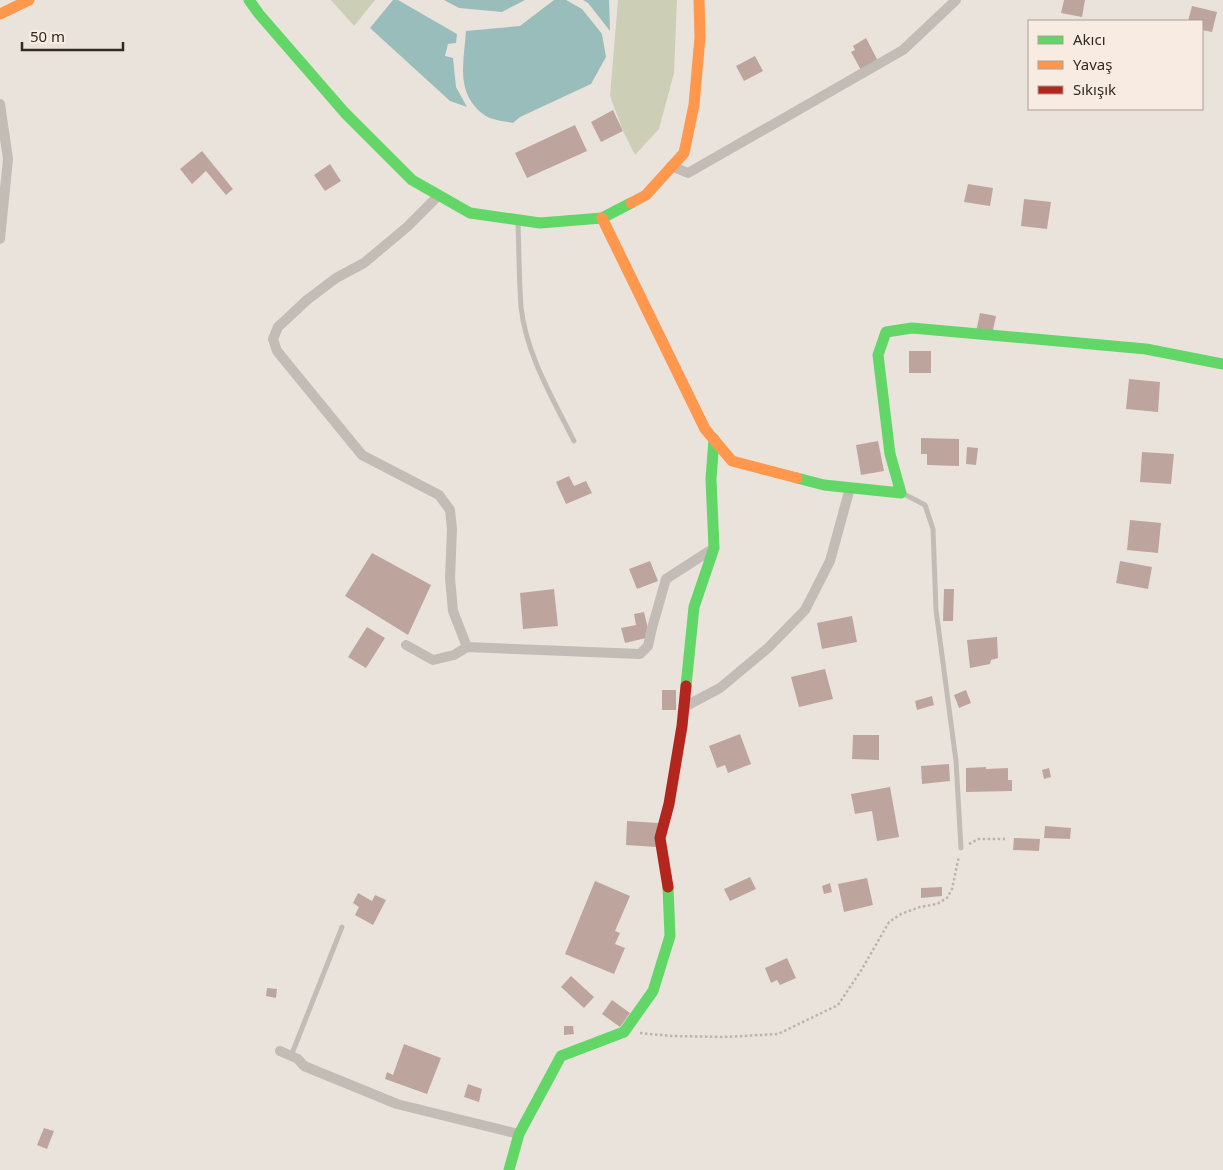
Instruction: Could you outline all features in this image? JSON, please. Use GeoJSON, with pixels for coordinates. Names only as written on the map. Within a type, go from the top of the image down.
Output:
{"type":"FeatureCollection","features":[{"type":"Feature","properties":{"kind":"street"},"geometry":{"type":"LineString","coordinates":[[0,14],[29,0]]}},
{"type":"Feature","properties":{"kind":"street"},"geometry":{"type":"LineString","coordinates":[[249,0],[345,113],[412,180],[470,212],[540,223],[602,218],[646,195],[684,152],[694,105],[700,36],[700,0]]}},
{"type":"Feature","properties":{"kind":"street"},"geometry":{"type":"LineString","coordinates":[[671,166],[688,174],[903,50],[956,0]]}},
{"type":"Feature","properties":{"kind":"street"},"geometry":{"type":"LineString","coordinates":[[0,104],[8,159],[0,239]]}},
{"type":"Feature","properties":{"kind":"street"},"geometry":{"type":"LineString","coordinates":[[439,195],[407,227],[364,263],[336,278],[307,300],[278,327],[273,339],[277,351],[362,455],[439,495],[450,510],[452,529],[450,578],[453,611],[467,647]]}},
{"type":"Feature","properties":{"kind":"street"},"geometry":{"type":"LineString","coordinates":[[602,218],[705,429],[732,461],[824,486],[901,493],[890,454],[878,355],[886,332],[912,328],[1146,349],[1223,364]]}},
{"type":"Feature","properties":{"kind":"street"},"geometry":{"type":"LineString","coordinates":[[509,1170],[519,1134],[561,1056],[624,1032],[653,992],[670,936],[668,885],[660,838],[669,804],[684,707],[694,607],[714,548],[712,480],[714,439]]}},
{"type":"Feature","properties":{"kind":"street"},"geometry":{"type":"LineString","coordinates":[[684,707],[720,688],[768,648],[805,610],[830,561],[850,488]]}},
{"type":"Feature","properties":{"kind":"street"},"geometry":{"type":"LineString","coordinates":[[406,646],[433,660],[454,655],[467,647],[640,654],[648,646],[666,579],[714,548]]}},
{"type":"Feature","properties":{"kind":"street"},"geometry":{"type":"LineString","coordinates":[[280,1051],[298,1059],[304,1066],[397,1104],[519,1134]]}},
{"type":"Feature","properties":{"kind":"lane"},"geometry":{"type":"LineString","coordinates":[[518,220],[522,308],[532,350],[546,386],[574,440]]}},
{"type":"Feature","properties":{"kind":"lane"},"geometry":{"type":"LineString","coordinates":[[901,493],[905,493],[925,505],[933,530],[936,610],[956,761],[961,848]]}},
{"type":"Feature","properties":{"kind":"lane"},"geometry":{"type":"LineString","coordinates":[[290,1056],[342,927]]}},
{"type":"Feature","properties":{"kind":"path"},"geometry":{"type":"LineString","coordinates":[[624,1032],[725,1037],[778,1034],[838,1005],[862,969],[889,922],[901,914],[920,907],[937,904],[947,898],[952,889],[961,848],[978,839],[1005,839]]}},
{"type":"Feature","properties":{"kind":"green space"},"geometry":{"type":"Polygon","coordinates":[[[331,0],[375,0],[354,26],[331,0]]]}},
{"type":"Feature","properties":{"kind":"green space"},"geometry":{"type":"Polygon","coordinates":[[[618,0],[677,0],[674,73],[659,129],[635,155],[624,133],[610,96],[618,0]]]}},
{"type":"Feature","properties":{"kind":"water"},"geometry":{"type":"Polygon","coordinates":[[[393,0],[398,0],[457,34],[456,43],[448,44],[445,56],[453,58],[456,87],[467,107],[450,101],[370,28],[393,0]]]}},
{"type":"Feature","properties":{"kind":"water"},"geometry":{"type":"Polygon","coordinates":[[[444,0],[525,0],[502,12],[459,8],[444,0]]]}},
{"type":"Feature","properties":{"kind":"water"},"geometry":{"type":"Polygon","coordinates":[[[554,0],[566,0],[582,9],[602,34],[606,57],[591,84],[520,117],[513,123],[486,116],[474,105],[468,96],[465,86],[463,65],[466,31],[520,26],[554,0]]]}},
{"type":"Feature","properties":{"kind":"water"},"geometry":{"type":"Polygon","coordinates":[[[583,0],[609,0],[610,31],[588,3],[583,0]]]}},
{"type":"Feature","properties":{"kind":"building"},"geometry":{"type":"Polygon","coordinates":[[[1064,0],[1085,0],[1082,17],[1061,13],[1064,0]]]}},
{"type":"Feature","properties":{"kind":"building"},"geometry":{"type":"Polygon","coordinates":[[[1192,6],[1217,12],[1212,32],[1203,30],[1203,20],[1188,20],[1192,6]]]}},
{"type":"Feature","properties":{"kind":"building"},"geometry":{"type":"Polygon","coordinates":[[[866,38],[878,61],[861,70],[851,52],[855,50],[853,46],[866,38]]]}},
{"type":"Feature","properties":{"kind":"building"},"geometry":{"type":"Polygon","coordinates":[[[755,56],[763,71],[744,81],[736,66],[755,56]]]}},
{"type":"Feature","properties":{"kind":"building"},"geometry":{"type":"Polygon","coordinates":[[[613,110],[623,131],[601,142],[591,122],[613,110]]]}},
{"type":"Feature","properties":{"kind":"building"},"geometry":{"type":"Polygon","coordinates":[[[575,125],[587,151],[527,178],[515,153],[575,125]]]}},
{"type":"Feature","properties":{"kind":"building"},"geometry":{"type":"Polygon","coordinates":[[[202,151],[233,189],[226,195],[206,171],[192,184],[180,169],[202,151]]]}},
{"type":"Feature","properties":{"kind":"building"},"geometry":{"type":"Polygon","coordinates":[[[330,164],[341,181],[325,191],[314,175],[330,164]]]}},
{"type":"Feature","properties":{"kind":"building"},"geometry":{"type":"Polygon","coordinates":[[[968,184],[993,188],[990,206],[964,202],[968,184]]]}},
{"type":"Feature","properties":{"kind":"building"},"geometry":{"type":"Polygon","coordinates":[[[1024,199],[1051,202],[1047,229],[1021,226],[1024,199]]]}},
{"type":"Feature","properties":{"kind":"building"},"geometry":{"type":"Polygon","coordinates":[[[980,313],[996,316],[992,335],[976,332],[980,313]]]}},
{"type":"Feature","properties":{"kind":"building"},"geometry":{"type":"Polygon","coordinates":[[[909,351],[931,351],[931,373],[909,373],[909,351]]]}},
{"type":"Feature","properties":{"kind":"building"},"geometry":{"type":"Polygon","coordinates":[[[1129,379],[1160,382],[1158,412],[1126,409],[1129,379]]]}},
{"type":"Feature","properties":{"kind":"building"},"geometry":{"type":"Polygon","coordinates":[[[921,438],[959,439],[959,466],[927,465],[927,454],[921,454],[921,438]]]}},
{"type":"Feature","properties":{"kind":"building"},"geometry":{"type":"Polygon","coordinates":[[[878,441],[884,471],[861,475],[856,445],[878,441]]]}},
{"type":"Feature","properties":{"kind":"building"},"geometry":{"type":"Polygon","coordinates":[[[967,447],[978,448],[976,465],[966,464],[967,447]]]}},
{"type":"Feature","properties":{"kind":"building"},"geometry":{"type":"Polygon","coordinates":[[[1142,452],[1174,454],[1171,484],[1140,482],[1142,452]]]}},
{"type":"Feature","properties":{"kind":"building"},"geometry":{"type":"Polygon","coordinates":[[[569,476],[574,486],[586,481],[592,493],[566,504],[556,482],[569,476]]]}},
{"type":"Feature","properties":{"kind":"building"},"geometry":{"type":"Polygon","coordinates":[[[1130,520],[1161,523],[1158,553],[1127,550],[1130,520]]]}},
{"type":"Feature","properties":{"kind":"building"},"geometry":{"type":"Polygon","coordinates":[[[372,553],[431,585],[408,635],[345,596],[372,553]]]}},
{"type":"Feature","properties":{"kind":"building"},"geometry":{"type":"Polygon","coordinates":[[[650,561],[658,581],[637,589],[629,569],[650,561]]]}},
{"type":"Feature","properties":{"kind":"building"},"geometry":{"type":"Polygon","coordinates":[[[1120,561],[1152,567],[1148,589],[1116,583],[1120,561]]]}},
{"type":"Feature","properties":{"kind":"building"},"geometry":{"type":"Polygon","coordinates":[[[554,589],[558,626],[523,629],[520,593],[554,589]]]}},
{"type":"Feature","properties":{"kind":"building"},"geometry":{"type":"Polygon","coordinates":[[[944,589],[954,589],[953,621],[943,621],[944,589]]]}},
{"type":"Feature","properties":{"kind":"building"},"geometry":{"type":"Polygon","coordinates":[[[644,612],[650,637],[625,643],[621,628],[636,625],[634,614],[644,612]]]}},
{"type":"Feature","properties":{"kind":"building"},"geometry":{"type":"Polygon","coordinates":[[[852,616],[857,642],[822,649],[817,623],[852,616]]]}},
{"type":"Feature","properties":{"kind":"building"},"geometry":{"type":"Polygon","coordinates":[[[367,627],[385,638],[366,668],[348,657],[367,627]]]}},
{"type":"Feature","properties":{"kind":"building"},"geometry":{"type":"Polygon","coordinates":[[[997,637],[998,658],[991,660],[990,664],[970,668],[967,640],[997,637]]]}},
{"type":"Feature","properties":{"kind":"building"},"geometry":{"type":"Polygon","coordinates":[[[825,669],[833,699],[799,707],[791,677],[825,669]]]}},
{"type":"Feature","properties":{"kind":"building"},"geometry":{"type":"Polygon","coordinates":[[[662,690],[676,690],[676,710],[662,710],[662,690]]]}},
{"type":"Feature","properties":{"kind":"building"},"geometry":{"type":"Polygon","coordinates":[[[966,690],[971,703],[959,708],[954,695],[966,690]]]}},
{"type":"Feature","properties":{"kind":"building"},"geometry":{"type":"Polygon","coordinates":[[[932,696],[934,705],[917,710],[915,701],[932,696]]]}},
{"type":"Feature","properties":{"kind":"building"},"geometry":{"type":"Polygon","coordinates":[[[740,734],[751,764],[728,773],[725,765],[717,768],[709,746],[740,734]]]}},
{"type":"Feature","properties":{"kind":"building"},"geometry":{"type":"Polygon","coordinates":[[[853,735],[879,735],[879,760],[852,759],[853,735]]]}},
{"type":"Feature","properties":{"kind":"building"},"geometry":{"type":"Polygon","coordinates":[[[949,764],[950,781],[922,784],[921,766],[949,764]]]}},
{"type":"Feature","properties":{"kind":"building"},"geometry":{"type":"Polygon","coordinates":[[[986,767],[986,769],[1008,768],[1008,780],[1012,780],[1012,791],[966,792],[966,768],[986,767]]]}},
{"type":"Feature","properties":{"kind":"building"},"geometry":{"type":"Polygon","coordinates":[[[1049,768],[1051,777],[1044,779],[1042,770],[1049,768]]]}},
{"type":"Feature","properties":{"kind":"building"},"geometry":{"type":"Polygon","coordinates":[[[890,787],[899,837],[877,841],[872,811],[855,814],[851,794],[890,787]]]}},
{"type":"Feature","properties":{"kind":"building"},"geometry":{"type":"Polygon","coordinates":[[[627,821],[658,823],[656,847],[626,845],[627,821]]]}},
{"type":"Feature","properties":{"kind":"building"},"geometry":{"type":"Polygon","coordinates":[[[1045,826],[1071,828],[1070,839],[1044,838],[1045,826]]]}},
{"type":"Feature","properties":{"kind":"building"},"geometry":{"type":"Polygon","coordinates":[[[1014,838],[1040,839],[1039,851],[1013,850],[1014,838]]]}},
{"type":"Feature","properties":{"kind":"building"},"geometry":{"type":"Polygon","coordinates":[[[750,877],[756,889],[730,901],[724,889],[750,877]]]}},
{"type":"Feature","properties":{"kind":"building"},"geometry":{"type":"Polygon","coordinates":[[[867,878],[873,905],[844,912],[838,884],[867,878]]]}},
{"type":"Feature","properties":{"kind":"building"},"geometry":{"type":"Polygon","coordinates":[[[595,881],[630,896],[615,931],[620,933],[615,944],[625,948],[614,974],[565,954],[595,881]]]}},
{"type":"Feature","properties":{"kind":"building"},"geometry":{"type":"Polygon","coordinates":[[[830,883],[832,892],[824,894],[822,886],[830,883]]]}},
{"type":"Feature","properties":{"kind":"building"},"geometry":{"type":"Polygon","coordinates":[[[942,887],[942,896],[921,898],[921,888],[942,887]]]}},
{"type":"Feature","properties":{"kind":"building"},"geometry":{"type":"Polygon","coordinates":[[[358,893],[372,901],[375,895],[386,900],[373,925],[355,915],[359,907],[353,903],[358,893]]]}},
{"type":"Feature","properties":{"kind":"building"},"geometry":{"type":"Polygon","coordinates":[[[787,958],[796,978],[780,985],[777,980],[771,983],[765,968],[787,958]]]}},
{"type":"Feature","properties":{"kind":"building"},"geometry":{"type":"Polygon","coordinates":[[[571,976],[594,997],[584,1008],[561,987],[571,976]]]}},
{"type":"Feature","properties":{"kind":"building"},"geometry":{"type":"Polygon","coordinates":[[[267,988],[277,989],[276,998],[266,996],[267,988]]]}},
{"type":"Feature","properties":{"kind":"building"},"geometry":{"type":"Polygon","coordinates":[[[612,1000],[630,1013],[620,1027],[602,1014],[612,1000]]]}},
{"type":"Feature","properties":{"kind":"building"},"geometry":{"type":"Polygon","coordinates":[[[564,1026],[573,1026],[574,1034],[564,1035],[564,1026]]]}},
{"type":"Feature","properties":{"kind":"building"},"geometry":{"type":"Polygon","coordinates":[[[404,1044],[441,1058],[427,1094],[385,1079],[387,1072],[393,1075],[404,1044]]]}},
{"type":"Feature","properties":{"kind":"building"},"geometry":{"type":"Polygon","coordinates":[[[468,1084],[482,1089],[479,1102],[464,1097],[468,1084]]]}},
{"type":"Feature","properties":{"kind":"building"},"geometry":{"type":"Polygon","coordinates":[[[44,1128],[54,1131],[47,1149],[37,1145],[44,1128]]]}},
{"type":"Feature","properties":{"kind":"traffic: fast"},"geometry":{"type":"LineString","coordinates":[[249,0],[345,113],[412,180],[470,213],[540,223],[602,218],[631,203]]}},
{"type":"Feature","properties":{"kind":"traffic: fast"},"geometry":{"type":"LineString","coordinates":[[797,478],[824,485],[901,493],[890,454],[878,355],[886,332],[912,328],[1146,349],[1223,364]]}},
{"type":"Feature","properties":{"kind":"traffic: fast"},"geometry":{"type":"LineString","coordinates":[[686,686],[694,607],[714,548],[711,479],[714,439]]}},
{"type":"Feature","properties":{"kind":"traffic: fast"},"geometry":{"type":"LineString","coordinates":[[509,1170],[519,1134],[561,1056],[624,1032],[653,991],[670,936],[668,887]]}},
{"type":"Feature","properties":{"kind":"traffic: slow"},"geometry":{"type":"LineString","coordinates":[[0,14],[29,0]]}},
{"type":"Feature","properties":{"kind":"traffic: slow"},"geometry":{"type":"LineString","coordinates":[[631,203],[646,195],[684,153],[694,105],[700,37],[699,0]]}},
{"type":"Feature","properties":{"kind":"traffic: slow"},"geometry":{"type":"LineString","coordinates":[[602,218],[705,429],[732,461],[797,478]]}},
{"type":"Feature","properties":{"kind":"traffic: jam"},"geometry":{"type":"LineString","coordinates":[[668,887],[660,838],[669,804],[682,726],[686,686]]}}]}
